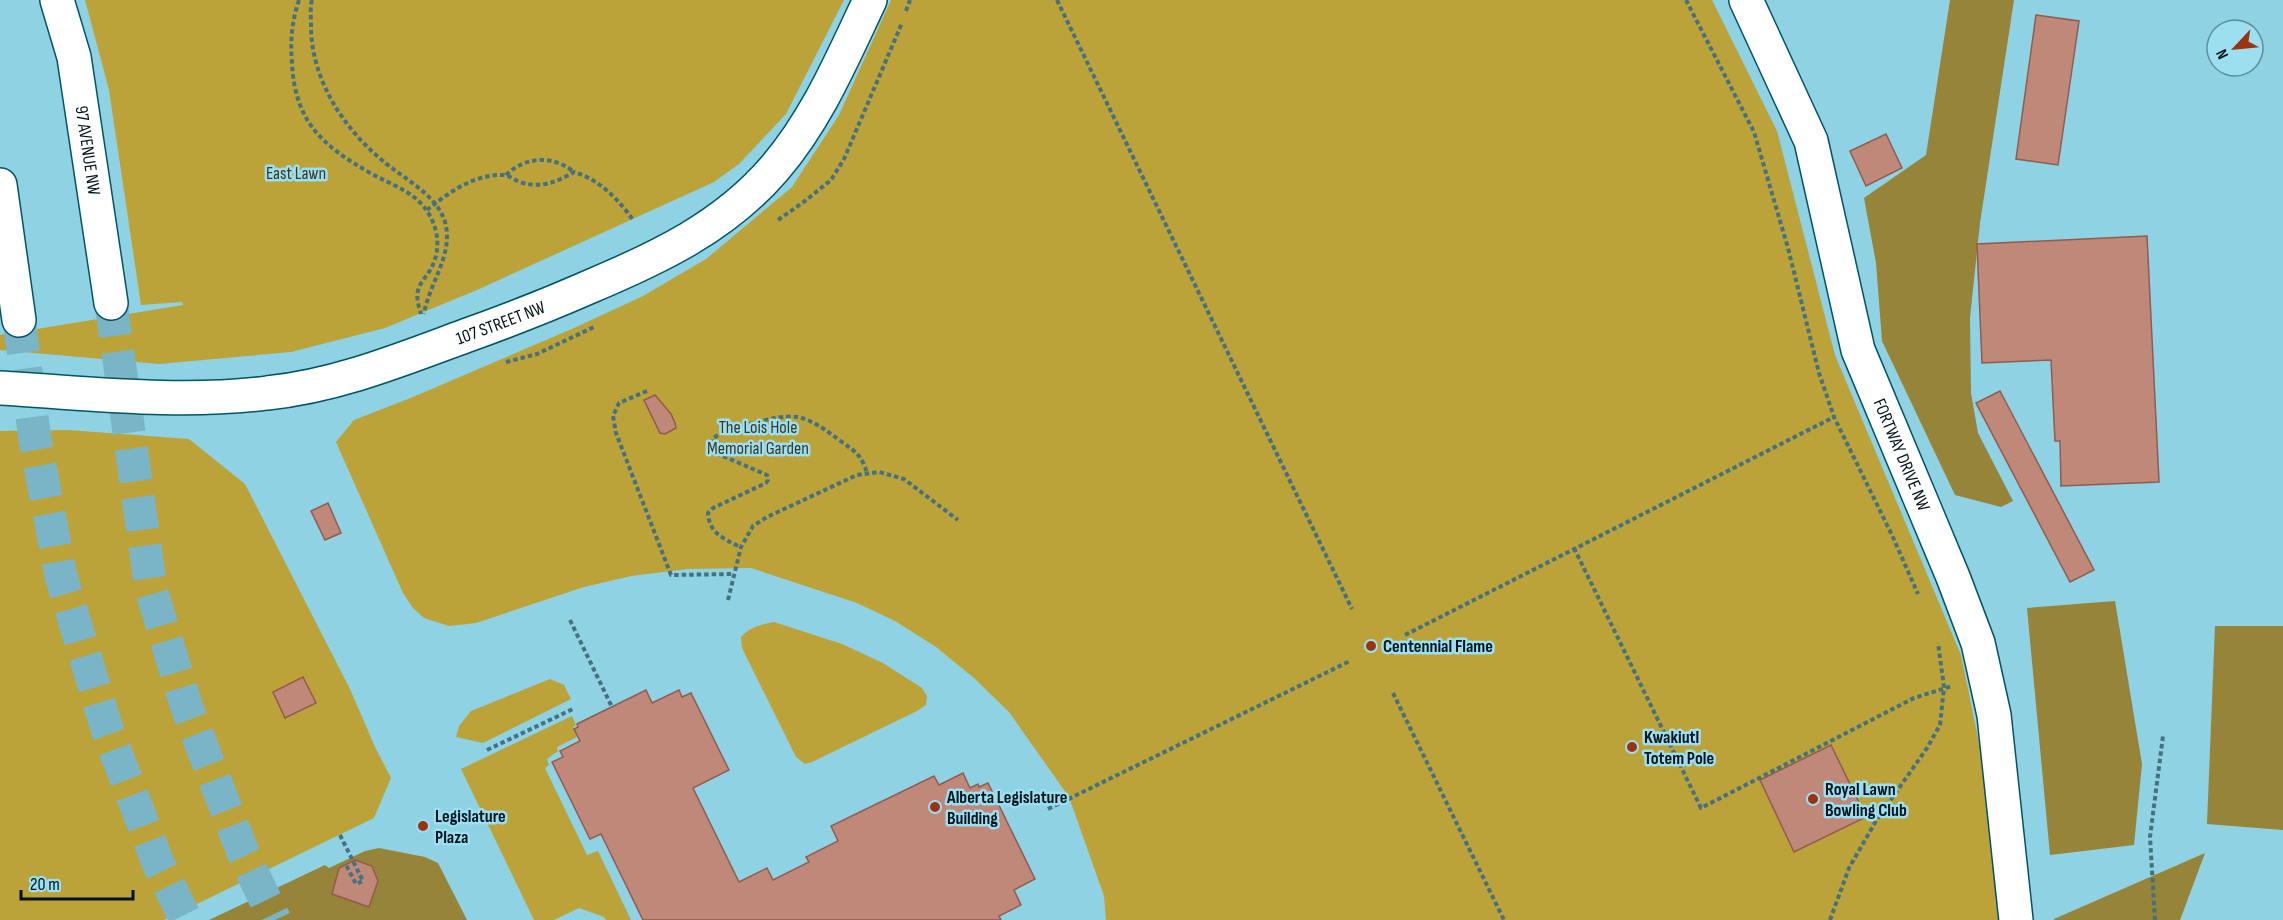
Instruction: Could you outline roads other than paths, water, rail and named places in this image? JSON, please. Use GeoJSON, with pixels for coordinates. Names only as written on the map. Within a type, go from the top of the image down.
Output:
{"type":"FeatureCollection","features":[{"type":"Feature","properties":{"kind":"street","name":"97 AVENUE NW"},"geometry":{"type":"LineString","coordinates":[[57,0],[74,57],[111,303]]}},
{"type":"Feature","properties":{"kind":"street","name":"107 STREET NW"},"geometry":{"type":"LineString","coordinates":[[0,388],[172,397],[291,390],[375,368],[525,314],[638,267],[675,249],[710,227],[743,201],[773,170],[799,137],[821,101],[870,0]]}},
{"type":"Feature","properties":{"kind":"street","name":"FORTWAY DRIVE NW"},"geometry":{"type":"LineString","coordinates":[[1746,0],[1811,141],[1858,350],[1978,642],[1994,715],[2016,920]]}},
{"type":"Feature","properties":{"kind":"street"},"geometry":{"type":"LineString","coordinates":[[0,185],[19,320]]}},
{"type":"Feature","properties":{"kind":"tunnel"},"geometry":{"type":"LineString","coordinates":[[111,303],[151,589],[187,708],[244,855],[275,920]]}},
{"type":"Feature","properties":{"kind":"tunnel"},"geometry":{"type":"LineString","coordinates":[[19,320],[35,439],[61,576],[107,729],[158,863],[186,920]]}},
{"type":"Feature","properties":{"kind":"place","name":"Centennial Flame"},"geometry":{"type":"Point","coordinates":[1371,646]}},
{"type":"Feature","properties":{"kind":"place","name":"Kwakiutl Totem Pole"},"geometry":{"type":"Point","coordinates":[1632,747]}},
{"type":"Feature","properties":{"kind":"place","name":"Royal Lawn Bowling Club"},"geometry":{"type":"Point","coordinates":[1813,799]}},
{"type":"Feature","properties":{"kind":"place","name":"Alberta Legislature Building"},"geometry":{"type":"Point","coordinates":[935,807]}},
{"type":"Feature","properties":{"kind":"place","name":"Legislature Plaza"},"geometry":{"type":"Point","coordinates":[423,826]}},
{"type":"Feature","properties":{"kind":"park label","name":"East Lawn"},"geometry":{"type":"Point","coordinates":[296,173]}},
{"type":"Feature","properties":{"kind":"park label","name":"The Lois Hole Memorial Garden"},"geometry":{"type":"Point","coordinates":[758,437]}}]}
